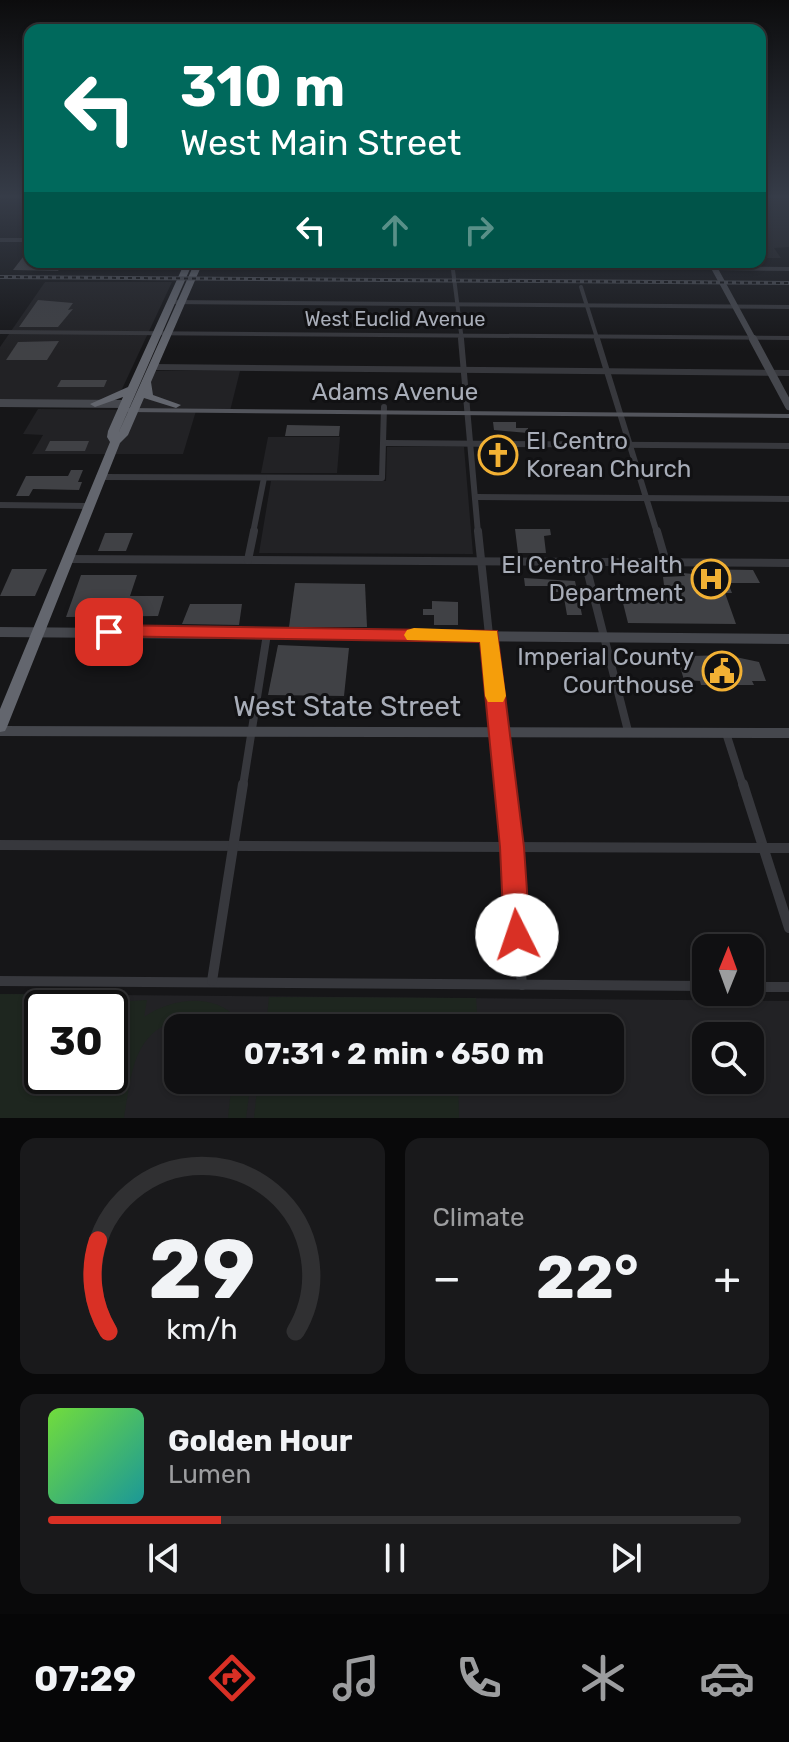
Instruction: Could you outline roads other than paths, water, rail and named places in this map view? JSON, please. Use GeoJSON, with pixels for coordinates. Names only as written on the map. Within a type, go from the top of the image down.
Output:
{"type":"FeatureCollection","features":[{"type":"Feature","properties":{"kind":"highway"},"geometry":{"type":"LineString","coordinates":[[0,729],[115,442],[121,439],[132,389],[162,333],[187,268]]}},
{"type":"Feature","properties":{"kind":"highway"},"geometry":{"type":"LineString","coordinates":[[175,302],[195,268]]}},
{"type":"Feature","properties":{"kind":"highway"},"geometry":{"type":"LineString","coordinates":[[129,407],[153,367],[162,333]]}},
{"type":"Feature","properties":{"kind":"highway"},"geometry":{"type":"LineString","coordinates":[[148,378],[145,393],[148,397],[176,405]]}},
{"type":"Feature","properties":{"kind":"highway"},"geometry":{"type":"LineString","coordinates":[[95,404],[132,389]]}},
{"type":"Feature","properties":{"kind":"main road","name":"Adams Avenue"},"geometry":{"type":"LineString","coordinates":[[129,407],[384,409]]}},
{"type":"Feature","properties":{"kind":"main road","name":"Adams Avenue"},"geometry":{"type":"LineString","coordinates":[[129,407],[789,411]]}},
{"type":"Feature","properties":{"kind":"street"},"geometry":{"type":"LineString","coordinates":[[452,268],[512,847],[522,985]]}},
{"type":"Feature","properties":{"kind":"street"},"geometry":{"type":"LineString","coordinates":[[714,268],[789,411]]}},
{"type":"Feature","properties":{"kind":"street"},"geometry":{"type":"LineString","coordinates":[[766,268],[789,269]]}},
{"type":"Feature","properties":{"kind":"street"},"geometry":{"type":"LineString","coordinates":[[581,287],[666,562]]}},
{"type":"Feature","properties":{"kind":"street"},"geometry":{"type":"LineString","coordinates":[[175,302],[789,307]]}},
{"type":"Feature","properties":{"kind":"street","name":"West Euclid Avenue"},"geometry":{"type":"LineString","coordinates":[[0,332],[789,338]]}},
{"type":"Feature","properties":{"kind":"street"},"geometry":{"type":"LineString","coordinates":[[153,367],[789,373]]}},
{"type":"Feature","properties":{"kind":"street","name":"Adams Avenue"},"geometry":{"type":"LineString","coordinates":[[0,406],[95,404],[129,407]]}},
{"type":"Feature","properties":{"kind":"street","name":"Adams Avenue"},"geometry":{"type":"LineString","coordinates":[[0,406],[129,407]]}},
{"type":"Feature","properties":{"kind":"street"},"geometry":{"type":"LineString","coordinates":[[101,477],[382,478],[384,409]]}},
{"type":"Feature","properties":{"kind":"street"},"geometry":{"type":"LineString","coordinates":[[384,443],[789,446]]}},
{"type":"Feature","properties":{"kind":"street"},"geometry":{"type":"LineString","coordinates":[[248,560],[264,478]]}},
{"type":"Feature","properties":{"kind":"street"},"geometry":{"type":"LineString","coordinates":[[476,497],[789,499]]}},
{"type":"Feature","properties":{"kind":"street"},"geometry":{"type":"LineString","coordinates":[[0,505],[89,506]]}},
{"type":"Feature","properties":{"kind":"street"},"geometry":{"type":"LineString","coordinates":[[68,559],[789,563]]}},
{"type":"Feature","properties":{"kind":"street"},"geometry":{"type":"LineString","coordinates":[[585,562],[628,731]]}},
{"type":"Feature","properties":{"kind":"street"},"geometry":{"type":"LineString","coordinates":[[0,632],[789,639]]}},
{"type":"Feature","properties":{"kind":"street"},"geometry":{"type":"LineString","coordinates":[[212,981],[267,634]]}},
{"type":"Feature","properties":{"kind":"street","name":"West State Street"},"geometry":{"type":"LineString","coordinates":[[0,729],[789,733]]}},
{"type":"Feature","properties":{"kind":"street"},"geometry":{"type":"LineString","coordinates":[[726,733],[789,928]]}},
{"type":"Feature","properties":{"kind":"street"},"geometry":{"type":"LineString","coordinates":[[0,845],[789,848]]}},
{"type":"Feature","properties":{"kind":"street"},"geometry":{"type":"LineString","coordinates":[[0,981],[692,986]]}},
{"type":"Feature","properties":{"kind":"street"},"geometry":{"type":"LineString","coordinates":[[764,987],[789,987]]}},
{"type":"Feature","properties":{"kind":"railway"},"geometry":{"type":"LineString","coordinates":[[0,277],[789,283]]}},
{"type":"Feature","properties":{"kind":"place","name":"El Centro Korean Church"},"geometry":{"type":"Point","coordinates":[498,455]}},
{"type":"Feature","properties":{"kind":"place","name":"El Centro Health Department"},"geometry":{"type":"Point","coordinates":[711,579]}},
{"type":"Feature","properties":{"kind":"place","name":"Imperial County Courthouse"},"geometry":{"type":"Point","coordinates":[722,671]}}]}
